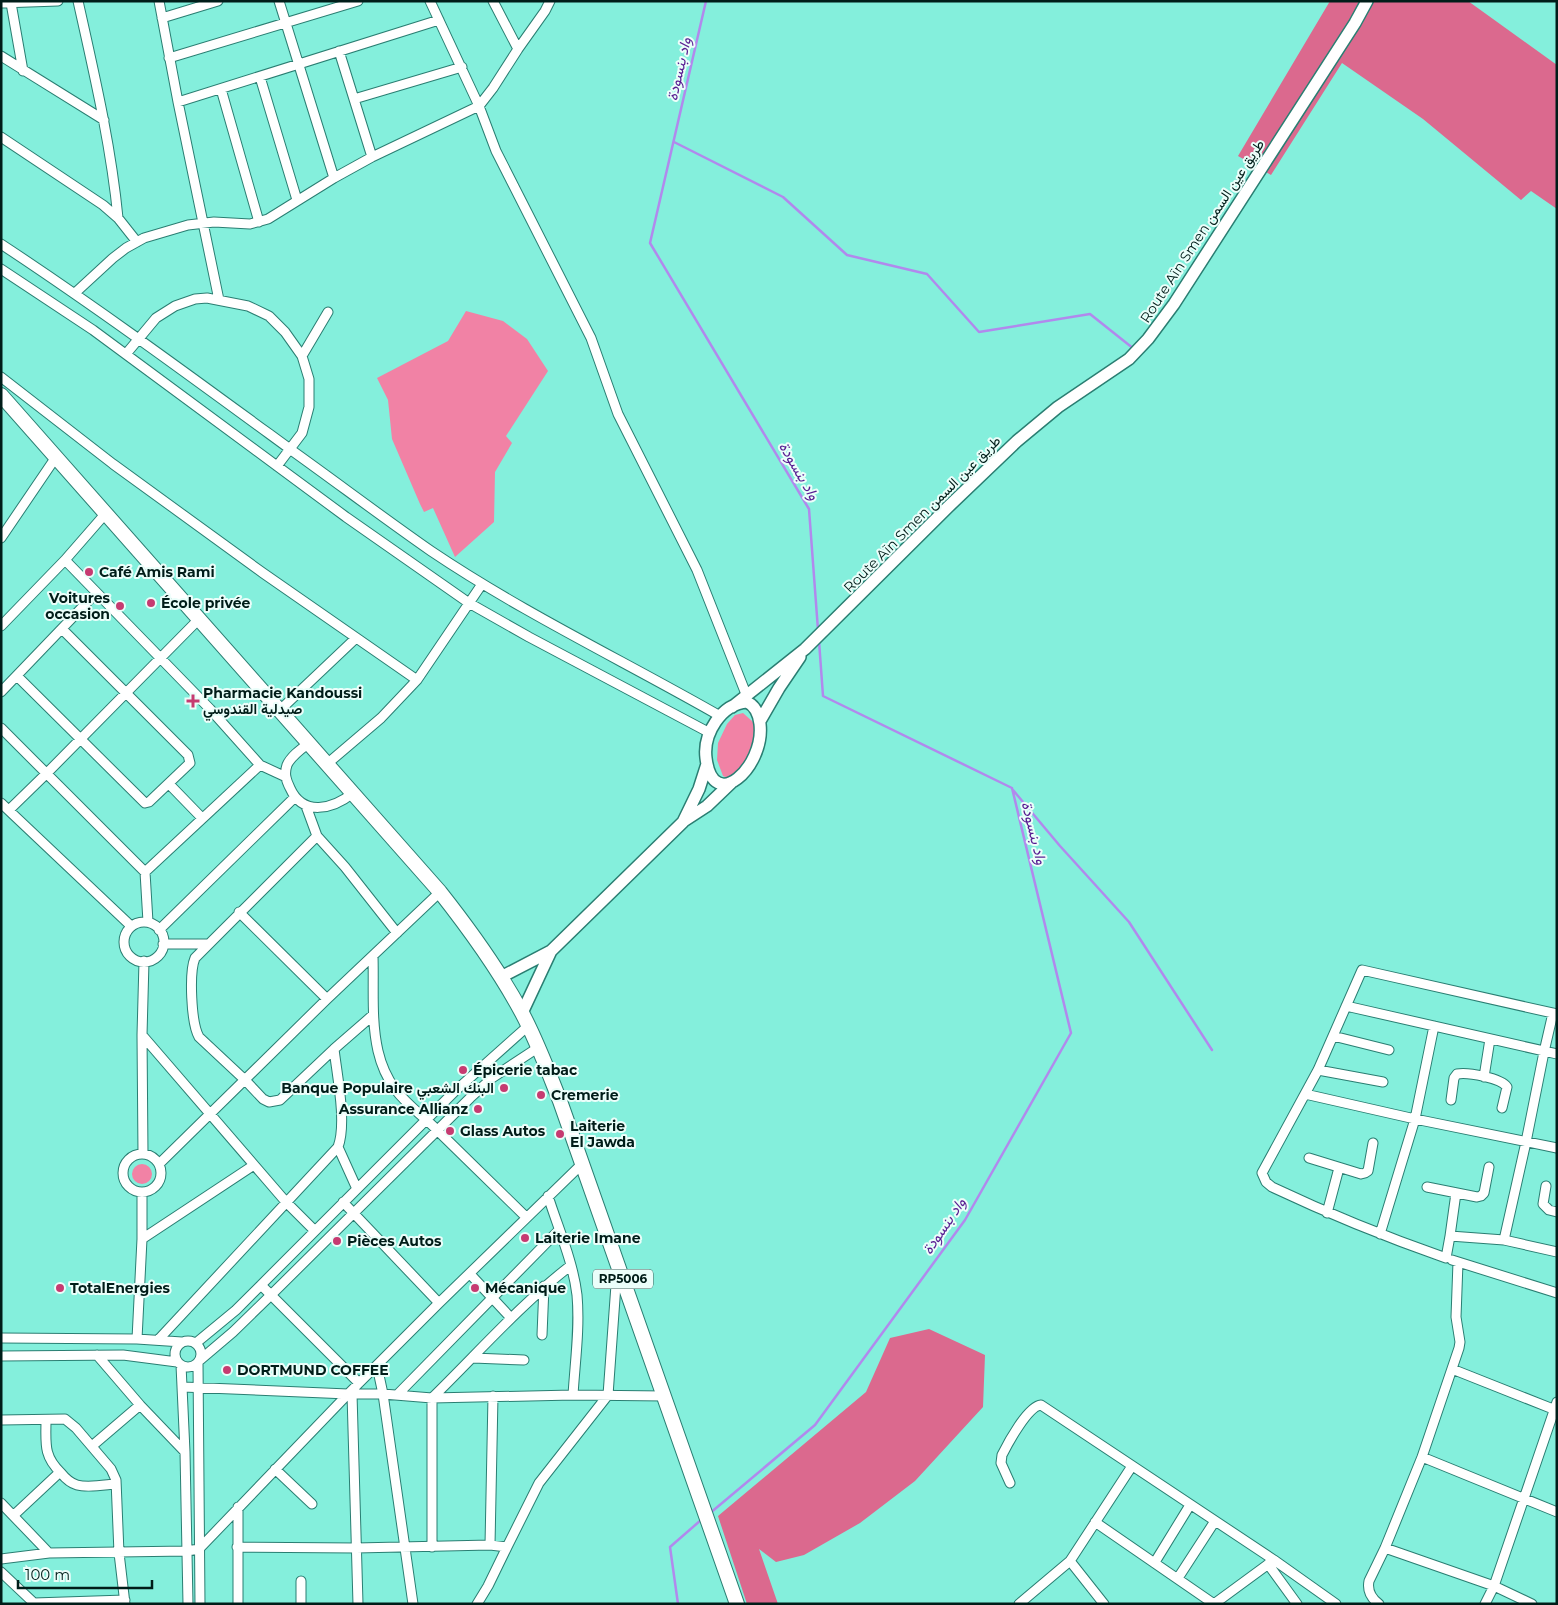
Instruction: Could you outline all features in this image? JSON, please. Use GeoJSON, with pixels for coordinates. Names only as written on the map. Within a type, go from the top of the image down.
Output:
{"type":"FeatureCollection","features":[{"type":"Feature","properties":{"kind":"main road","name":"RP5006"},"geometry":{"type":"LineString","coordinates":[[3,400],[106,513],[440,892],[474,936],[501,977],[522,1013],[538,1048],[583,1163],[736,1604]]}},
{"type":"Feature","properties":{"kind":"street"},"geometry":{"type":"LineString","coordinates":[[23,71],[6,3],[58,1]]}},
{"type":"Feature","properties":{"kind":"street"},"geometry":{"type":"LineString","coordinates":[[78,1],[104,120],[115,186],[118,218]]}},
{"type":"Feature","properties":{"kind":"street"},"geometry":{"type":"LineString","coordinates":[[159,1],[202,223],[219,300]]}},
{"type":"Feature","properties":{"kind":"street"},"geometry":{"type":"LineString","coordinates":[[162,18],[218,1]]}},
{"type":"Feature","properties":{"kind":"street"},"geometry":{"type":"LineString","coordinates":[[279,1],[334,178]]}},
{"type":"Feature","properties":{"kind":"street"},"geometry":{"type":"LineString","coordinates":[[169,58],[358,1]]}},
{"type":"Feature","properties":{"kind":"street"},"geometry":{"type":"LineString","coordinates":[[430,1],[462,67],[500,159],[591,338],[618,414],[698,570],[746,694]]}},
{"type":"Feature","properties":{"kind":"street"},"geometry":{"type":"LineString","coordinates":[[493,1],[518,49]]}},
{"type":"Feature","properties":{"kind":"street"},"geometry":{"type":"LineString","coordinates":[[75,293],[113,258],[137,242],[162,232],[188,225],[202,223],[250,224],[259,222],[280,212],[372,157],[479,106],[493,88],[550,1]]}},
{"type":"Feature","properties":{"kind":"street","name":"Route Aïn Smen طريق عين السمن"},"geometry":{"type":"LineString","coordinates":[[732,707],[805,649],[1017,441],[1058,408],[1129,359],[1148,339],[1174,304],[1355,23],[1367,1]]}},
{"type":"Feature","properties":{"kind":"street"},"geometry":{"type":"LineString","coordinates":[[178,102],[439,20]]}},
{"type":"Feature","properties":{"kind":"street"},"geometry":{"type":"LineString","coordinates":[[339,51],[372,157]]}},
{"type":"Feature","properties":{"kind":"street"},"geometry":{"type":"LineString","coordinates":[[1,56],[104,120]]}},
{"type":"Feature","properties":{"kind":"street"},"geometry":{"type":"LineString","coordinates":[[354,99],[462,67]]}},
{"type":"Feature","properties":{"kind":"street"},"geometry":{"type":"LineString","coordinates":[[260,77],[298,200]]}},
{"type":"Feature","properties":{"kind":"street"},"geometry":{"type":"LineString","coordinates":[[221,89],[259,222]]}},
{"type":"Feature","properties":{"kind":"street"},"geometry":{"type":"LineString","coordinates":[[1,137],[97,200],[118,218],[137,242]]}},
{"type":"Feature","properties":{"kind":"street"},"geometry":{"type":"LineString","coordinates":[[1,244],[139,338],[386,519],[482,584],[720,716]]}},
{"type":"Feature","properties":{"kind":"street"},"geometry":{"type":"LineString","coordinates":[[1,269],[86,325],[277,466],[469,603],[710,733]]}},
{"type":"Feature","properties":{"kind":"street"},"geometry":{"type":"LineString","coordinates":[[126,354],[156,318],[175,306],[195,299],[207,298],[248,306],[269,316],[286,332],[302,356],[309,379],[308,406],[302,433],[277,466]]}},
{"type":"Feature","properties":{"kind":"street"},"geometry":{"type":"LineString","coordinates":[[302,356],[328,312]]}},
{"type":"Feature","properties":{"kind":"street"},"geometry":{"type":"LineString","coordinates":[[1,377],[113,464],[255,567],[417,680]]}},
{"type":"Feature","properties":{"kind":"street"},"geometry":{"type":"LineString","coordinates":[[1,538],[56,458]]}},
{"type":"Feature","properties":{"kind":"street"},"geometry":{"type":"LineString","coordinates":[[1,626],[65,560],[106,513]]}},
{"type":"Feature","properties":{"kind":"street"},"geometry":{"type":"LineString","coordinates":[[65,560],[210,709],[260,766],[286,777]]}},
{"type":"Feature","properties":{"kind":"street"},"geometry":{"type":"LineString","coordinates":[[327,764],[381,718],[417,680],[482,584]]}},
{"type":"Feature","properties":{"kind":"street"},"geometry":{"type":"LineString","coordinates":[[1,692],[96,593]]}},
{"type":"Feature","properties":{"kind":"street"},"geometry":{"type":"LineString","coordinates":[[9,810],[199,619]]}},
{"type":"Feature","properties":{"kind":"street"},"geometry":{"type":"LineString","coordinates":[[17,676],[145,803],[149,802],[190,763],[189,757],[62,628]]}},
{"type":"Feature","properties":{"kind":"street"},"geometry":{"type":"LineString","coordinates":[[280,710],[356,638]]}},
{"type":"Feature","properties":{"kind":"street","name":"Route Aïn Smen طريق عين السمن"},"geometry":{"type":"LineString","coordinates":[[760,721],[805,649]]}},
{"type":"Feature","properties":{"kind":"street"},"geometry":{"type":"LineString","coordinates":[[501,977],[551,951],[683,822],[707,806],[745,772],[755,758],[760,740],[760,721],[757,711],[750,703],[741,703],[720,716],[710,733],[706,748],[710,774],[724,784],[731,783]]}},
{"type":"Feature","properties":{"kind":"street"},"geometry":{"type":"LineString","coordinates":[[1,728],[145,872],[148,922]]}},
{"type":"Feature","properties":{"kind":"street"},"geometry":{"type":"LineString","coordinates":[[309,743],[291,759],[286,768],[286,777],[295,797],[306,806],[317,836],[345,867],[397,934]]}},
{"type":"Feature","properties":{"kind":"street"},"geometry":{"type":"LineString","coordinates":[[683,822],[695,800],[707,764]]}},
{"type":"Feature","properties":{"kind":"street"},"geometry":{"type":"LineString","coordinates":[[145,872],[260,766]]}},
{"type":"Feature","properties":{"kind":"street"},"geometry":{"type":"LineString","coordinates":[[169,784],[202,818]]}},
{"type":"Feature","properties":{"kind":"street"},"geometry":{"type":"LineString","coordinates":[[306,806],[330,805],[341,801],[353,793]]}},
{"type":"Feature","properties":{"kind":"street"},"geometry":{"type":"LineString","coordinates":[[159,930],[295,797]]}},
{"type":"Feature","properties":{"kind":"street"},"geometry":{"type":"LineString","coordinates":[[1,803],[131,926]]}},
{"type":"Feature","properties":{"kind":"street"},"geometry":{"type":"LineString","coordinates":[[317,836],[199,953],[193,964],[194,1026],[199,1036],[266,1102],[276,1102],[373,1016]]}},
{"type":"Feature","properties":{"kind":"street"},"geometry":{"type":"LineString","coordinates":[[159,1164],[327,999],[440,892]]}},
{"type":"Feature","properties":{"kind":"street"},"geometry":{"type":"LineString","coordinates":[[239,912],[327,999]]}},
{"type":"Feature","properties":{"kind":"street"},"geometry":{"type":"LineString","coordinates":[[139,922],[148,922],[159,930],[163,936],[163,944],[156,957],[144,961],[132,957],[125,947],[125,937],[131,926],[139,922]]}},
{"type":"Feature","properties":{"kind":"street"},"geometry":{"type":"LineString","coordinates":[[163,944],[208,944]]}},
{"type":"Feature","properties":{"kind":"street"},"geometry":{"type":"LineString","coordinates":[[522,1013],[551,951]]}},
{"type":"Feature","properties":{"kind":"street"},"geometry":{"type":"LineString","coordinates":[[373,956],[373,1016],[378,1052],[388,1079],[409,1105],[438,1130],[526,1217]]}},
{"type":"Feature","properties":{"kind":"street"},"geometry":{"type":"LineString","coordinates":[[144,961],[142,1035],[144,1154]]}},
{"type":"Feature","properties":{"kind":"street"},"geometry":{"type":"LineString","coordinates":[[1504,1240],[1544,1052],[1555,1014],[1362,970],[1318,1070],[1262,1174],[1266,1182],[1272,1187],[1327,1213],[1380,1234],[1446,1258],[1557,1293]]}},
{"type":"Feature","properties":{"kind":"street"},"geometry":{"type":"LineString","coordinates":[[1346,1006],[1557,1054]]}},
{"type":"Feature","properties":{"kind":"street"},"geometry":{"type":"LineString","coordinates":[[196,1343],[220,1325],[479,1069],[528,1026]]}},
{"type":"Feature","properties":{"kind":"street"},"geometry":{"type":"LineString","coordinates":[[1380,1234],[1415,1119],[1434,1026]]}},
{"type":"Feature","properties":{"kind":"street"},"geometry":{"type":"LineString","coordinates":[[142,1035],[286,1202],[314,1230]]}},
{"type":"Feature","properties":{"kind":"street"},"geometry":{"type":"LineString","coordinates":[[1333,1036],[1389,1050]]}},
{"type":"Feature","properties":{"kind":"street"},"geometry":{"type":"LineString","coordinates":[[1484,1076],[1490,1040]]}},
{"type":"Feature","properties":{"kind":"street"},"geometry":{"type":"LineString","coordinates":[[1,1356],[137,1356],[190,1367],[199,1362],[272,1295],[492,1078],[538,1048]]}},
{"type":"Feature","properties":{"kind":"street"},"geometry":{"type":"LineString","coordinates":[[159,1339],[338,1147],[341,1134],[341,1119],[334,1049]]}},
{"type":"Feature","properties":{"kind":"street"},"geometry":{"type":"LineString","coordinates":[[1318,1070],[1383,1082]]}},
{"type":"Feature","properties":{"kind":"street"},"geometry":{"type":"LineString","coordinates":[[1451,1100],[1454,1078],[1457,1074],[1484,1076],[1504,1083],[1507,1087],[1502,1108]]}},
{"type":"Feature","properties":{"kind":"street"},"geometry":{"type":"LineString","coordinates":[[1305,1094],[1557,1148]]}},
{"type":"Feature","properties":{"kind":"street"},"geometry":{"type":"LineString","coordinates":[[1309,1158],[1338,1168],[1366,1174],[1374,1143]]}},
{"type":"Feature","properties":{"kind":"street"},"geometry":{"type":"LineString","coordinates":[[338,1147],[357,1188]]}},
{"type":"Feature","properties":{"kind":"street"},"geometry":{"type":"LineString","coordinates":[[144,1154],[154,1158],[159,1164],[161,1172],[158,1183],[150,1190],[142,1192],[129,1187],[124,1180],[125,1164],[130,1158],[144,1154]]}},
{"type":"Feature","properties":{"kind":"street"},"geometry":{"type":"LineString","coordinates":[[1,1560],[49,1553],[187,1552],[200,1548],[439,1303],[583,1163]]}},
{"type":"Feature","properties":{"kind":"street"},"geometry":{"type":"LineString","coordinates":[[142,1239],[254,1165]]}},
{"type":"Feature","properties":{"kind":"street"},"geometry":{"type":"LineString","coordinates":[[1426,1187],[1477,1197],[1481,1196],[1484,1193],[1489,1167]]}},
{"type":"Feature","properties":{"kind":"street"},"geometry":{"type":"LineString","coordinates":[[1327,1213],[1338,1168]]}},
{"type":"Feature","properties":{"kind":"street"},"geometry":{"type":"LineString","coordinates":[[1546,1186],[1544,1208],[1557,1212]]}},
{"type":"Feature","properties":{"kind":"street"},"geometry":{"type":"LineString","coordinates":[[137,1339],[142,1239],[142,1192]]}},
{"type":"Feature","properties":{"kind":"street"},"geometry":{"type":"LineString","coordinates":[[1446,1258],[1456,1193]]}},
{"type":"Feature","properties":{"kind":"street"},"geometry":{"type":"LineString","coordinates":[[548,1196],[575,1282],[578,1313],[573,1394]]}},
{"type":"Feature","properties":{"kind":"street"},"geometry":{"type":"LineString","coordinates":[[343,1202],[439,1303]]}},
{"type":"Feature","properties":{"kind":"street"},"geometry":{"type":"LineString","coordinates":[[398,1394],[559,1230]]}},
{"type":"Feature","properties":{"kind":"street"},"geometry":{"type":"LineString","coordinates":[[1450,1236],[1504,1240],[1557,1252]]}},
{"type":"Feature","properties":{"kind":"street"},"geometry":{"type":"LineString","coordinates":[[1379,1604],[1371,1597],[1368,1584],[1422,1457],[1460,1342],[1456,1317],[1458,1262]]}},
{"type":"Feature","properties":{"kind":"street"},"geometry":{"type":"LineString","coordinates":[[477,1604],[488,1586],[539,1484],[608,1395],[618,1264]]}},
{"type":"Feature","properties":{"kind":"street"},"geometry":{"type":"LineString","coordinates":[[432,1546],[432,1398],[510,1318],[544,1286],[570,1266]]}},
{"type":"Feature","properties":{"kind":"street"},"geometry":{"type":"LineString","coordinates":[[470,1274],[510,1318]]}},
{"type":"Feature","properties":{"kind":"street"},"geometry":{"type":"LineString","coordinates":[[261,1285],[360,1383]]}},
{"type":"Feature","properties":{"kind":"street"},"geometry":{"type":"LineString","coordinates":[[542,1335],[544,1286]]}},
{"type":"Feature","properties":{"kind":"street"},"geometry":{"type":"LineString","coordinates":[[1,1338],[159,1339],[196,1343],[201,1351],[198,1389],[200,1604]]}},
{"type":"Feature","properties":{"kind":"street"},"geometry":{"type":"LineString","coordinates":[[182,1342],[175,1353],[183,1388],[188,1604]]}},
{"type":"Feature","properties":{"kind":"street"},"geometry":{"type":"LineString","coordinates":[[97,1355],[140,1405],[185,1452]]}},
{"type":"Feature","properties":{"kind":"street"},"geometry":{"type":"LineString","coordinates":[[472,1358],[524,1360]]}},
{"type":"Feature","properties":{"kind":"street"},"geometry":{"type":"LineString","coordinates":[[377,1366],[384,1394],[413,1604]]}},
{"type":"Feature","properties":{"kind":"street"},"geometry":{"type":"LineString","coordinates":[[1452,1369],[1555,1405],[1494,1586],[1484,1604]]}},
{"type":"Feature","properties":{"kind":"street"},"geometry":{"type":"LineString","coordinates":[[183,1388],[398,1394],[432,1398],[573,1394],[665,1396]]}},
{"type":"Feature","properties":{"kind":"street"},"geometry":{"type":"LineString","coordinates":[[350,1394],[358,1604]]}},
{"type":"Feature","properties":{"kind":"street"},"geometry":{"type":"LineString","coordinates":[[490,1546],[493,1396]]}},
{"type":"Feature","properties":{"kind":"street"},"geometry":{"type":"LineString","coordinates":[[92,1446],[140,1405]]}},
{"type":"Feature","properties":{"kind":"street"},"geometry":{"type":"LineString","coordinates":[[1010,1483],[1002,1466],[1002,1454],[1028,1413],[1034,1406],[1039,1405],[1056,1414],[1215,1521],[1271,1562],[1336,1604]]}},
{"type":"Feature","properties":{"kind":"street"},"geometry":{"type":"LineString","coordinates":[[1,1420],[61,1418],[66,1420],[112,1469],[116,1484],[119,1553],[125,1602],[35,1603],[1,1572]]}},
{"type":"Feature","properties":{"kind":"street"},"geometry":{"type":"LineString","coordinates":[[46,1420],[47,1453],[51,1463],[69,1481],[78,1485],[116,1484]]}},
{"type":"Feature","properties":{"kind":"street"},"geometry":{"type":"LineString","coordinates":[[1422,1457],[1557,1512]]}},
{"type":"Feature","properties":{"kind":"street"},"geometry":{"type":"LineString","coordinates":[[1019,1604],[1070,1561],[1132,1466]]}},
{"type":"Feature","properties":{"kind":"street"},"geometry":{"type":"LineString","coordinates":[[276,1469],[312,1504]]}},
{"type":"Feature","properties":{"kind":"street"},"geometry":{"type":"LineString","coordinates":[[14,1516],[60,1472]]}},
{"type":"Feature","properties":{"kind":"street"},"geometry":{"type":"LineString","coordinates":[[1,1504],[49,1553]]}},
{"type":"Feature","properties":{"kind":"street"},"geometry":{"type":"LineString","coordinates":[[1155,1562],[1190,1505]]}},
{"type":"Feature","properties":{"kind":"street"},"geometry":{"type":"LineString","coordinates":[[238,1507],[238,1604]]}},
{"type":"Feature","properties":{"kind":"street"},"geometry":{"type":"LineString","coordinates":[[1178,1578],[1215,1521]]}},
{"type":"Feature","properties":{"kind":"street"},"geometry":{"type":"LineString","coordinates":[[1095,1522],[1214,1604],[1271,1562]]}},
{"type":"Feature","properties":{"kind":"street"},"geometry":{"type":"LineString","coordinates":[[237,1547],[506,1547]]}},
{"type":"Feature","properties":{"kind":"street"},"geometry":{"type":"LineString","coordinates":[[1384,1548],[1494,1586],[1532,1604]]}},
{"type":"Feature","properties":{"kind":"street"},"geometry":{"type":"LineString","coordinates":[[1070,1561],[1104,1604]]}},
{"type":"Feature","properties":{"kind":"street"},"geometry":{"type":"LineString","coordinates":[[1271,1562],[1295,1603]]}},
{"type":"Feature","properties":{"kind":"street"},"geometry":{"type":"LineString","coordinates":[[301,1581],[301,1604]]}},
{"type":"Feature","properties":{"kind":"shaded area"},"geometry":{"type":"Polygon","coordinates":[[[1330,1],[1468,1],[1557,65],[1557,209],[1531,191],[1521,200],[1423,119],[1342,63],[1271,175],[1238,156],[1330,1]]]}},
{"type":"Feature","properties":{"kind":"shaded area"},"geometry":{"type":"Polygon","coordinates":[[[466,311],[503,321],[527,339],[548,371],[506,436],[512,443],[495,472],[494,522],[455,557],[433,508],[424,512],[420,504],[392,439],[388,400],[377,378],[448,341],[466,311]]]}},
{"type":"Feature","properties":{"kind":"shaded area"},"geometry":{"type":"Polygon","coordinates":[[[743,713],[752,721],[758,732],[751,763],[728,778],[723,776],[717,760],[718,743],[727,724],[735,715],[743,713]]]}},
{"type":"Feature","properties":{"kind":"shaded area"},"geometry":{"type":"Polygon","coordinates":[[[138,1164],[146,1164],[152,1170],[152,1178],[146,1184],[138,1184],[132,1178],[132,1170],[138,1164]]]}},
{"type":"Feature","properties":{"kind":"shaded area"},"geometry":{"type":"Polygon","coordinates":[[[929,1329],[985,1355],[983,1407],[915,1481],[860,1523],[804,1555],[776,1562],[759,1549],[778,1604],[747,1604],[718,1516],[866,1392],[890,1338],[929,1329]]]}},
{"type":"Feature","properties":{"kind":"waterway","name":"واد بنسودة"},"geometry":{"type":"LineString","coordinates":[[706,1],[650,243],[809,509],[818,630]]}},
{"type":"Feature","properties":{"kind":"waterway","name":"واد بنسودة"},"geometry":{"type":"LineString","coordinates":[[674,142],[783,197],[847,255],[927,274],[979,332],[1090,314],[1134,349]]}},
{"type":"Feature","properties":{"kind":"waterway","name":"واد بنسودة"},"geometry":{"type":"LineString","coordinates":[[709,1514],[815,1425],[965,1220],[1071,1033],[1012,788],[823,696],[819,641]]}},
{"type":"Feature","properties":{"kind":"waterway","name":"واد بنسودة"},"geometry":{"type":"LineString","coordinates":[[1013,790],[1060,846],[1129,922],[1212,1050]]}},
{"type":"Feature","properties":{"kind":"waterway","name":"واد بنسودة"},"geometry":{"type":"LineString","coordinates":[[678,1604],[670,1547],[701,1520]]}},
{"type":"Feature","properties":{"kind":"place","name":"Café Amis Rami"},"geometry":{"type":"Point","coordinates":[89,572]}},
{"type":"Feature","properties":{"kind":"place","name":"École privée"},"geometry":{"type":"Point","coordinates":[151,603]}},
{"type":"Feature","properties":{"kind":"place","name":"Voitures occasion"},"geometry":{"type":"Point","coordinates":[120,606]}},
{"type":"Feature","properties":{"kind":"place","name":"Pharmacie Kandoussi صيدلية القندوسي"},"geometry":{"type":"Point","coordinates":[193,701]}},
{"type":"Feature","properties":{"kind":"place","name":"Épicerie tabac"},"geometry":{"type":"Point","coordinates":[463,1070]}},
{"type":"Feature","properties":{"kind":"place","name":"Banque Populaire البنك الشعبي"},"geometry":{"type":"Point","coordinates":[504,1088]}},
{"type":"Feature","properties":{"kind":"place","name":"Cremerie"},"geometry":{"type":"Point","coordinates":[541,1095]}},
{"type":"Feature","properties":{"kind":"place","name":"Assurance Allianz"},"geometry":{"type":"Point","coordinates":[478,1109]}},
{"type":"Feature","properties":{"kind":"place","name":"Glass Autos"},"geometry":{"type":"Point","coordinates":[450,1131]}},
{"type":"Feature","properties":{"kind":"place","name":"Laiterie El Jawda"},"geometry":{"type":"Point","coordinates":[560,1134]}},
{"type":"Feature","properties":{"kind":"place","name":"Laiterie Imane"},"geometry":{"type":"Point","coordinates":[525,1238]}},
{"type":"Feature","properties":{"kind":"place","name":"Pièces Autos"},"geometry":{"type":"Point","coordinates":[337,1241]}},
{"type":"Feature","properties":{"kind":"place","name":"TotalEnergies"},"geometry":{"type":"Point","coordinates":[60,1288]}},
{"type":"Feature","properties":{"kind":"place","name":"Mécanique"},"geometry":{"type":"Point","coordinates":[475,1288]}},
{"type":"Feature","properties":{"kind":"place","name":"DORTMUND COFFEE"},"geometry":{"type":"Point","coordinates":[227,1370]}}]}
